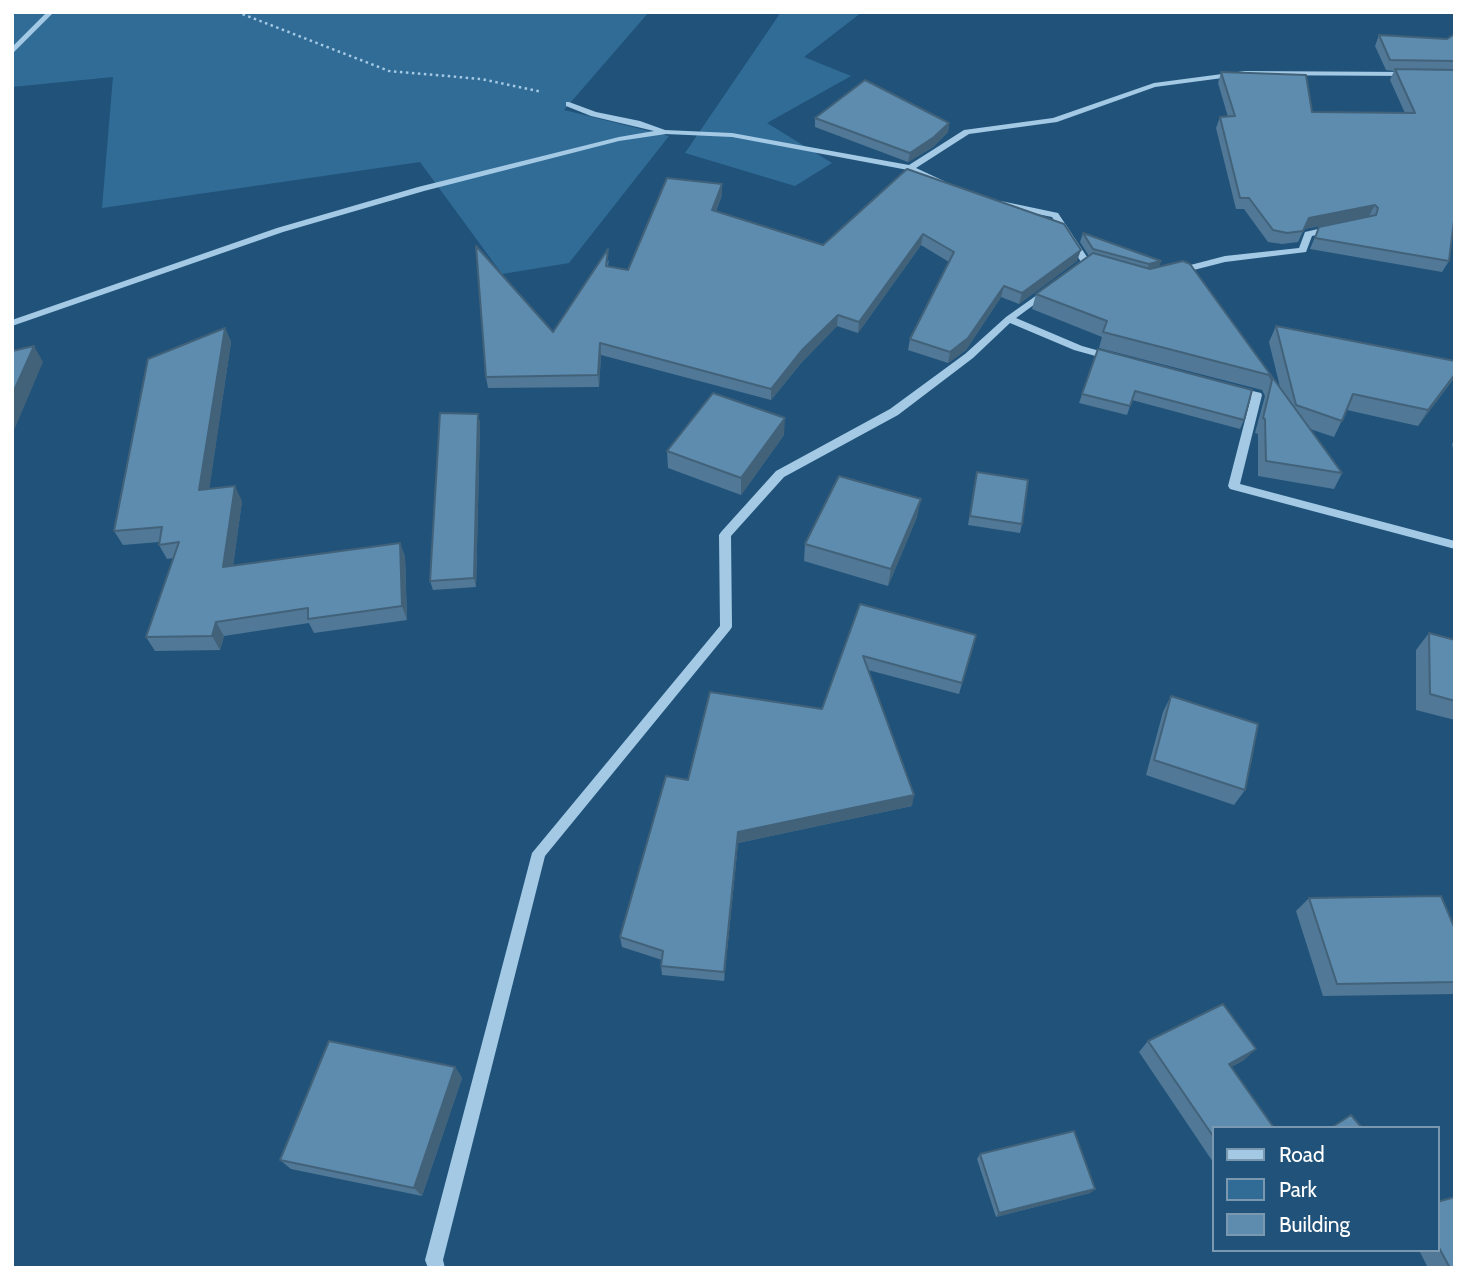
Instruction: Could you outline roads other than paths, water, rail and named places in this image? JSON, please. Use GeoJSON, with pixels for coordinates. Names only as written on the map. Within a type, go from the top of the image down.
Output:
{"type":"FeatureCollection","features":[{"type":"Feature","properties":{"kind":"street"},"geometry":{"type":"LineString","coordinates":[[12,52],[51,12]]}},
{"type":"Feature","properties":{"kind":"street"},"geometry":{"type":"LineString","coordinates":[[910,168],[967,132],[1054,120],[1154,85],[1245,73],[1420,74]]}},
{"type":"Feature","properties":{"kind":"street"},"geometry":{"type":"LineString","coordinates":[[569,104],[594,114],[637,122],[666,132]]}},
{"type":"Feature","properties":{"kind":"street"},"geometry":{"type":"LineString","coordinates":[[12,323],[280,230],[408,192],[619,139],[666,132],[732,135],[910,168],[951,187]]}},
{"type":"Feature","properties":{"kind":"street"},"geometry":{"type":"LineString","coordinates":[[987,200],[1055,215],[1092,264],[1075,271]]}},
{"type":"Feature","properties":{"kind":"street"},"geometry":{"type":"LineString","coordinates":[[1159,276],[1225,259],[1303,250],[1307,234],[1343,226]]}},
{"type":"Feature","properties":{"kind":"street"},"geometry":{"type":"LineString","coordinates":[[437,1268],[434,1260],[539,853],[726,627],[725,534],[780,474],[894,412],[970,356],[1009,319],[1053,287]]}},
{"type":"Feature","properties":{"kind":"street"},"geometry":{"type":"LineString","coordinates":[[1009,319],[1078,348],[1118,359]]}},
{"type":"Feature","properties":{"kind":"street"},"geometry":{"type":"LineString","coordinates":[[1220,386],[1257,395],[1234,486],[1455,545]]}}]}
